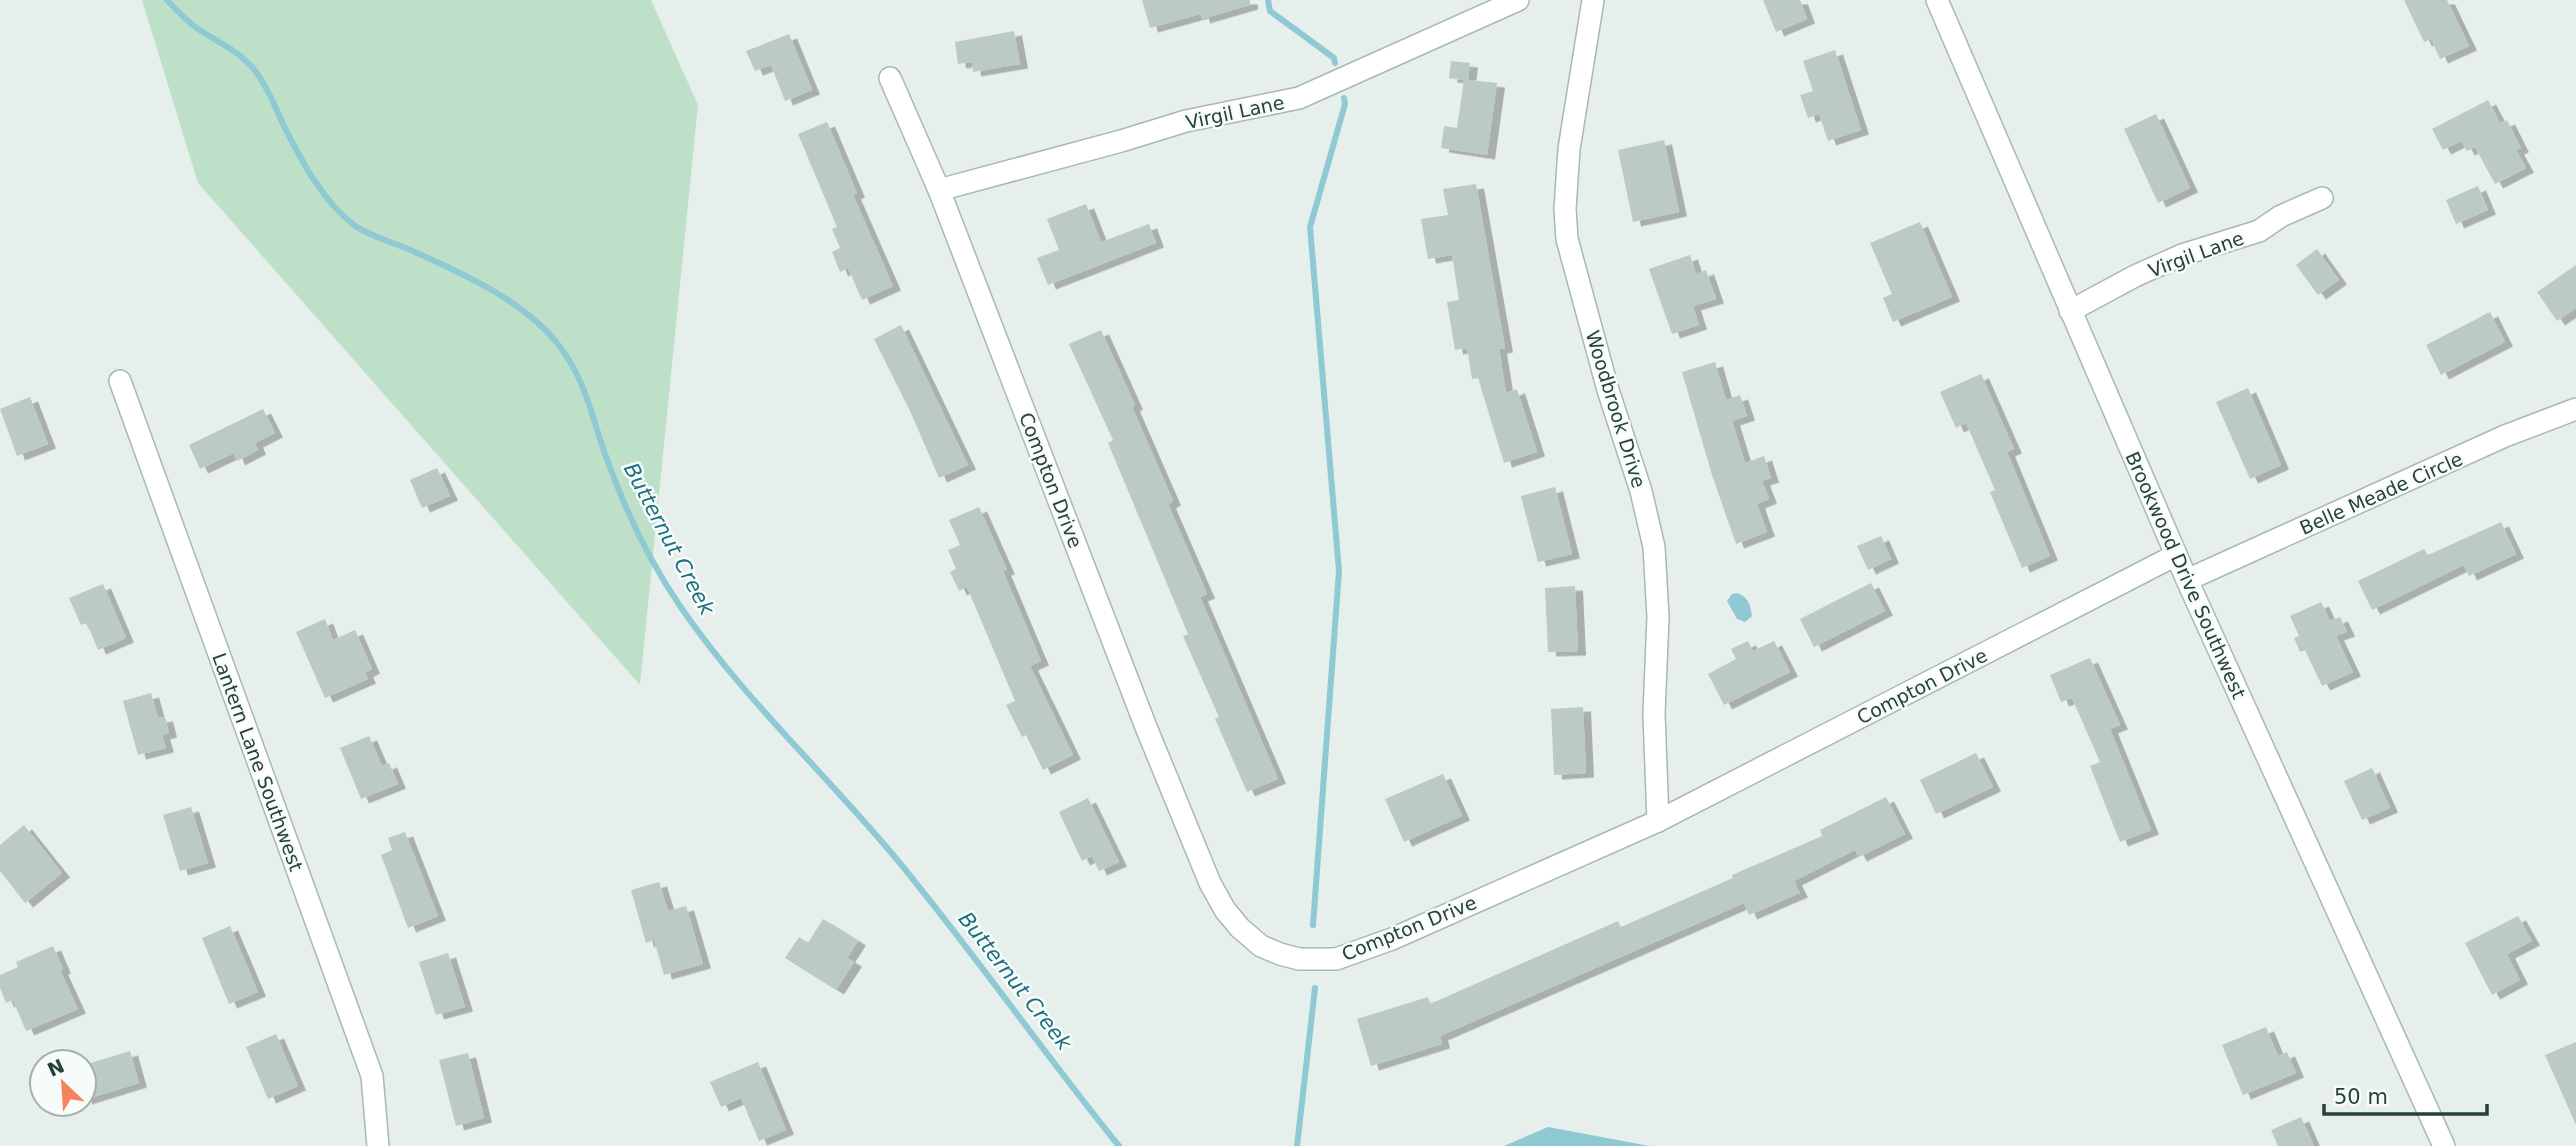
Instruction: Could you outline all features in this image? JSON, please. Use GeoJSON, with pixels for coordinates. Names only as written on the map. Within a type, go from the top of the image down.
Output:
{"type":"FeatureCollection","features":[{"type":"Feature","properties":{"kind":"street","name":"Virgil Lane"},"geometry":{"type":"LineString","coordinates":[[939,190],[1186,121],[1299,98],[1517,0]]}},
{"type":"Feature","properties":{"kind":"street","name":"Woodbrook Drive"},"geometry":{"type":"LineString","coordinates":[[1593,0],[1569,149],[1565,209],[1567,239],[1608,390],[1641,491],[1654,547],[1658,617],[1654,714],[1657,821]]}},
{"type":"Feature","properties":{"kind":"street","name":"Brookwood Drive Southwest"},"geometry":{"type":"LineString","coordinates":[[1937,0],[2187,580],[2444,1146]]}},
{"type":"Feature","properties":{"kind":"street","name":"Compton Drive"},"geometry":{"type":"LineString","coordinates":[[890,78],[939,190],[1146,727],[1210,883],[1225,910],[1240,928],[1261,946],[1280,954],[1299,959],[1336,959],[1392,939],[1657,821],[2176,555]]}},
{"type":"Feature","properties":{"kind":"street","name":"Virgil Lane"},"geometry":{"type":"LineString","coordinates":[[2070,310],[2182,255],[2259,231],[2281,216],[2322,198]]}},
{"type":"Feature","properties":{"kind":"street","name":"Lantern Lane Southwest"},"geometry":{"type":"LineString","coordinates":[[120,382],[372,1076],[378,1146]]}},
{"type":"Feature","properties":{"kind":"street","name":"Belle Meade Circle"},"geometry":{"type":"LineString","coordinates":[[2187,580],[2505,436],[2576,409]]}},
{"type":"Feature","properties":{"kind":"green space"},"geometry":{"type":"Polygon","coordinates":[[[142,0],[651,0],[698,105],[640,685],[198,183],[142,0]]]}},
{"type":"Feature","properties":{"kind":"water"},"geometry":{"type":"Polygon","coordinates":[[[1737,593],[1746,599],[1750,608],[1752,616],[1745,622],[1737,619],[1727,601],[1732,594],[1737,593]]]}},
{"type":"Feature","properties":{"kind":"water"},"geometry":{"type":"Polygon","coordinates":[[[1548,1127],[1650,1146],[1504,1146],[1548,1127]]]}},
{"type":"Feature","properties":{"kind":"building"},"geometry":{"type":"Polygon","coordinates":[[[1142,0],[1250,0],[1250,5],[1202,19],[1201,14],[1150,28],[1142,0]]]}},
{"type":"Feature","properties":{"kind":"building"},"geometry":{"type":"Polygon","coordinates":[[[1763,0],[1800,0],[1807,19],[1776,32],[1763,0]]]}},
{"type":"Feature","properties":{"kind":"building"},"geometry":{"type":"Polygon","coordinates":[[[2404,0],[2447,0],[2469,46],[2440,59],[2431,39],[2424,42],[2404,0]]]}},
{"type":"Feature","properties":{"kind":"building"},"geometry":{"type":"Polygon","coordinates":[[[1014,31],[1020,64],[973,72],[972,62],[958,64],[955,42],[1014,31]]]}},
{"type":"Feature","properties":{"kind":"building"},"geometry":{"type":"Polygon","coordinates":[[[789,34],[812,90],[785,101],[771,65],[755,71],[746,51],[789,34]]]}},
{"type":"Feature","properties":{"kind":"building"},"geometry":{"type":"Polygon","coordinates":[[[1835,50],[1861,130],[1828,141],[1819,114],[1808,118],[1800,95],[1813,91],[1803,61],[1835,50]]]}},
{"type":"Feature","properties":{"kind":"building"},"geometry":{"type":"Polygon","coordinates":[[[1451,61],[1470,63],[1468,80],[1497,83],[1487,155],[1441,148],[1444,126],[1457,128],[1464,80],[1449,78],[1451,61]]]}},
{"type":"Feature","properties":{"kind":"building"},"geometry":{"type":"Polygon","coordinates":[[[2488,100],[2500,123],[2507,120],[2521,148],[2516,150],[2526,168],[2495,184],[2475,147],[2467,151],[2461,141],[2443,150],[2432,129],[2488,100]]]}},
{"type":"Feature","properties":{"kind":"building"},"geometry":{"type":"Polygon","coordinates":[[[2156,114],[2190,188],[2158,203],[2124,129],[2156,114]]]}},
{"type":"Feature","properties":{"kind":"building"},"geometry":{"type":"Polygon","coordinates":[[[827,122],[857,193],[853,195],[893,286],[862,300],[848,268],[840,272],[832,252],[840,248],[832,229],[837,227],[798,134],[827,122]]]}},
{"type":"Feature","properties":{"kind":"building"},"geometry":{"type":"Polygon","coordinates":[[[1664,140],[1679,212],[1633,222],[1618,150],[1664,140]]]}},
{"type":"Feature","properties":{"kind":"building"},"geometry":{"type":"Polygon","coordinates":[[[1476,184],[1505,348],[1499,349],[1506,393],[1517,389],[1537,452],[1504,463],[1478,378],[1472,379],[1467,348],[1455,350],[1447,302],[1459,300],[1452,255],[1428,259],[1421,219],[1448,215],[1443,189],[1476,184]]]}},
{"type":"Feature","properties":{"kind":"building"},"geometry":{"type":"Polygon","coordinates":[[[2478,186],[2488,210],[2456,224],[2446,200],[2478,186]]]}},
{"type":"Feature","properties":{"kind":"building"},"geometry":{"type":"Polygon","coordinates":[[[1086,204],[1101,242],[1149,224],[1156,243],[1048,285],[1037,258],[1059,250],[1047,219],[1086,204]]]}},
{"type":"Feature","properties":{"kind":"building"},"geometry":{"type":"Polygon","coordinates":[[[1920,222],[1952,297],[1893,322],[1883,298],[1892,294],[1870,243],[1920,222]]]}},
{"type":"Feature","properties":{"kind":"building"},"geometry":{"type":"Polygon","coordinates":[[[2317,249],[2339,280],[2318,295],[2296,265],[2317,249]]]}},
{"type":"Feature","properties":{"kind":"building"},"geometry":{"type":"Polygon","coordinates":[[[1690,255],[1696,274],[1706,270],[1716,299],[1693,306],[1699,325],[1672,334],[1649,269],[1690,255]]]}},
{"type":"Feature","properties":{"kind":"building"},"geometry":{"type":"Polygon","coordinates":[[[2576,265],[2576,308],[2557,321],[2537,292],[2576,265]]]}},
{"type":"Feature","properties":{"kind":"building"},"geometry":{"type":"Polygon","coordinates":[[[2490,312],[2505,342],[2441,375],[2426,345],[2490,312]]]}},
{"type":"Feature","properties":{"kind":"building"},"geometry":{"type":"Polygon","coordinates":[[[901,325],[968,465],[939,478],[911,413],[874,339],[901,325]]]}},
{"type":"Feature","properties":{"kind":"building"},"geometry":{"type":"Polygon","coordinates":[[[1101,330],[1135,405],[1132,407],[1173,501],[1168,504],[1207,594],[1200,597],[1278,779],[1247,792],[1215,719],[1219,717],[1183,636],[1188,634],[1108,443],[1113,440],[1069,344],[1101,330]]]}},
{"type":"Feature","properties":{"kind":"building"},"geometry":{"type":"Polygon","coordinates":[[[1715,362],[1726,400],[1740,395],[1747,416],[1732,421],[1745,463],[1764,456],[1771,478],[1762,481],[1769,499],[1757,504],[1767,532],[1736,544],[1712,475],[1682,372],[1715,362]]]}},
{"type":"Feature","properties":{"kind":"building"},"geometry":{"type":"Polygon","coordinates":[[[1981,374],[2014,449],[2007,452],[2050,556],[2022,568],[1990,492],[1995,490],[1966,423],[1956,428],[1940,392],[1981,374]]]}},
{"type":"Feature","properties":{"kind":"building"},"geometry":{"type":"Polygon","coordinates":[[[2248,388],[2281,465],[2250,479],[2216,402],[2248,388]]]}},
{"type":"Feature","properties":{"kind":"building"},"geometry":{"type":"Polygon","coordinates":[[[30,397],[48,444],[17,456],[0,409],[30,397]]]}},
{"type":"Feature","properties":{"kind":"building"},"geometry":{"type":"Polygon","coordinates":[[[263,409],[275,433],[255,443],[258,450],[237,461],[234,453],[200,469],[189,445],[263,409]]]}},
{"type":"Feature","properties":{"kind":"building"},"geometry":{"type":"Polygon","coordinates":[[[437,468],[450,496],[422,508],[410,480],[437,468]]]}},
{"type":"Feature","properties":{"kind":"building"},"geometry":{"type":"Polygon","coordinates":[[[1555,487],[1572,554],[1538,562],[1521,496],[1555,487]]]}},
{"type":"Feature","properties":{"kind":"building"},"geometry":{"type":"Polygon","coordinates":[[[979,507],[1007,570],[1003,571],[1041,661],[1030,666],[1073,755],[1043,770],[1026,735],[1022,737],[1006,705],[1015,701],[967,587],[959,591],[950,572],[956,569],[948,550],[960,545],[949,520],[979,507]]]}},
{"type":"Feature","properties":{"kind":"building"},"geometry":{"type":"Polygon","coordinates":[[[2501,522],[2516,554],[2469,576],[2464,565],[2372,610],[2358,581],[2424,549],[2428,555],[2501,522]]]}},
{"type":"Feature","properties":{"kind":"building"},"geometry":{"type":"Polygon","coordinates":[[[1881,536],[1891,559],[1868,570],[1857,546],[1881,536]]]}},
{"type":"Feature","properties":{"kind":"building"},"geometry":{"type":"Polygon","coordinates":[[[1871,583],[1885,611],[1814,647],[1800,619],[1871,583]]]}},
{"type":"Feature","properties":{"kind":"building"},"geometry":{"type":"Polygon","coordinates":[[[103,584],[126,638],[98,650],[87,623],[81,625],[69,598],[103,584]]]}},
{"type":"Feature","properties":{"kind":"building"},"geometry":{"type":"Polygon","coordinates":[[[1575,586],[1578,651],[1548,652],[1545,588],[1575,586]]]}},
{"type":"Feature","properties":{"kind":"building"},"geometry":{"type":"Polygon","coordinates":[[[2321,602],[2330,621],[2340,617],[2347,632],[2336,636],[2353,672],[2322,686],[2305,650],[2300,652],[2294,638],[2299,636],[2290,616],[2321,602]]]}},
{"type":"Feature","properties":{"kind":"building"},"geometry":{"type":"Polygon","coordinates":[[[325,619],[333,640],[355,630],[372,669],[365,673],[368,679],[325,698],[296,632],[325,619]]]}},
{"type":"Feature","properties":{"kind":"building"},"geometry":{"type":"Polygon","coordinates":[[[1748,641],[1753,651],[1774,641],[1790,672],[1724,705],[1708,674],[1736,659],[1731,649],[1748,641]]]}},
{"type":"Feature","properties":{"kind":"building"},"geometry":{"type":"Polygon","coordinates":[[[2090,658],[2120,725],[2110,729],[2151,830],[2120,842],[2090,766],[2100,762],[2072,698],[2061,702],[2050,675],[2090,658]]]}},
{"type":"Feature","properties":{"kind":"building"},"geometry":{"type":"Polygon","coordinates":[[[151,693],[158,718],[165,717],[169,733],[162,735],[166,748],[138,755],[123,701],[151,693]]]}},
{"type":"Feature","properties":{"kind":"building"},"geometry":{"type":"Polygon","coordinates":[[[1583,707],[1586,773],[1554,775],[1551,709],[1583,707]]]}},
{"type":"Feature","properties":{"kind":"building"},"geometry":{"type":"Polygon","coordinates":[[[369,736],[382,766],[389,763],[398,784],[361,799],[340,748],[369,736]]]}},
{"type":"Feature","properties":{"kind":"building"},"geometry":{"type":"Polygon","coordinates":[[[1976,753],[1993,787],[1936,814],[1920,780],[1976,753]]]}},
{"type":"Feature","properties":{"kind":"building"},"geometry":{"type":"Polygon","coordinates":[[[2372,768],[2390,808],[2362,820],[2344,781],[2372,768]]]}},
{"type":"Feature","properties":{"kind":"building"},"geometry":{"type":"Polygon","coordinates":[[[1443,774],[1462,816],[1404,842],[1385,799],[1443,774]]]}},
{"type":"Feature","properties":{"kind":"building"},"geometry":{"type":"Polygon","coordinates":[[[1886,797],[1905,834],[1859,857],[1855,850],[1794,881],[1800,893],[1749,915],[1744,903],[1440,1036],[1442,1044],[1371,1066],[1357,1019],[1428,997],[1430,1004],[1618,921],[1621,927],[1822,836],[1820,830],[1886,797]]]}},
{"type":"Feature","properties":{"kind":"building"},"geometry":{"type":"Polygon","coordinates":[[[1088,798],[1119,862],[1099,871],[1092,856],[1082,861],[1059,812],[1088,798]]]}},
{"type":"Feature","properties":{"kind":"building"},"geometry":{"type":"Polygon","coordinates":[[[191,807],[208,863],[180,871],[163,815],[191,807]]]}},
{"type":"Feature","properties":{"kind":"building"},"geometry":{"type":"Polygon","coordinates":[[[24,825],[62,873],[25,903],[0,871],[0,845],[24,825]]]}},
{"type":"Feature","properties":{"kind":"building"},"geometry":{"type":"Polygon","coordinates":[[[405,832],[438,916],[408,928],[381,855],[392,850],[388,838],[405,832]]]}},
{"type":"Feature","properties":{"kind":"building"},"geometry":{"type":"Polygon","coordinates":[[[659,882],[668,911],[686,906],[703,964],[664,975],[654,940],[646,943],[631,890],[659,882]]]}},
{"type":"Feature","properties":{"kind":"building"},"geometry":{"type":"Polygon","coordinates":[[[2518,916],[2532,941],[2507,954],[2520,980],[2492,995],[2465,943],[2518,916]]]}},
{"type":"Feature","properties":{"kind":"building"},"geometry":{"type":"Polygon","coordinates":[[[823,919],[858,941],[847,958],[854,962],[836,990],[785,958],[799,937],[808,943],[823,919]]]}},
{"type":"Feature","properties":{"kind":"building"},"geometry":{"type":"Polygon","coordinates":[[[230,926],[258,992],[229,1004],[202,938],[230,926]]]}},
{"type":"Feature","properties":{"kind":"building"},"geometry":{"type":"Polygon","coordinates":[[[53,946],[63,969],[60,970],[78,1009],[26,1031],[13,1000],[6,1003],[0,988],[0,975],[18,967],[16,962],[53,946]]]}},
{"type":"Feature","properties":{"kind":"building"},"geometry":{"type":"Polygon","coordinates":[[[448,953],[465,1007],[436,1015],[419,962],[448,953]]]}},
{"type":"Feature","properties":{"kind":"building"},"geometry":{"type":"Polygon","coordinates":[[[2266,1027],[2278,1056],[2287,1052],[2296,1073],[2243,1095],[2222,1045],[2266,1027]]]}},
{"type":"Feature","properties":{"kind":"building"},"geometry":{"type":"Polygon","coordinates":[[[276,1034],[298,1086],[268,1099],[246,1047],[276,1034]]]}},
{"type":"Feature","properties":{"kind":"building"},"geometry":{"type":"Polygon","coordinates":[[[2576,1042],[2576,1125],[2545,1055],[2576,1042]]]}},
{"type":"Feature","properties":{"kind":"building"},"geometry":{"type":"Polygon","coordinates":[[[130,1051],[139,1083],[98,1096],[98,1061],[130,1051]]]}},
{"type":"Feature","properties":{"kind":"building"},"geometry":{"type":"Polygon","coordinates":[[[468,1053],[484,1118],[456,1126],[439,1060],[468,1053]]]}},
{"type":"Feature","properties":{"kind":"building"},"geometry":{"type":"Polygon","coordinates":[[[758,1062],[786,1130],[759,1141],[741,1098],[721,1107],[710,1082],[758,1062]]]}},
{"type":"Feature","properties":{"kind":"building"},"geometry":{"type":"Polygon","coordinates":[[[2301,1117],[2314,1146],[2278,1146],[2271,1130],[2301,1117]]]}},
{"type":"Feature","properties":{"kind":"waterway","name":"Butternut Creek"},"geometry":{"type":"LineString","coordinates":[[167,0],[192,24],[237,54],[256,72],[306,167],[332,204],[354,225],[493,290],[544,328],[557,343],[582,386],[631,518],[680,606],[730,672],[894,856],[1119,1146]]}},
{"type":"Feature","properties":{"kind":"waterway"},"geometry":{"type":"LineString","coordinates":[[1268,0],[1270,11],[1334,58],[1335,63]]}},
{"type":"Feature","properties":{"kind":"waterway"},"geometry":{"type":"LineString","coordinates":[[1313,925],[1339,571],[1310,227],[1345,104],[1344,98]]}},
{"type":"Feature","properties":{"kind":"waterway"},"geometry":{"type":"LineString","coordinates":[[1297,1146],[1315,988]]}}]}
